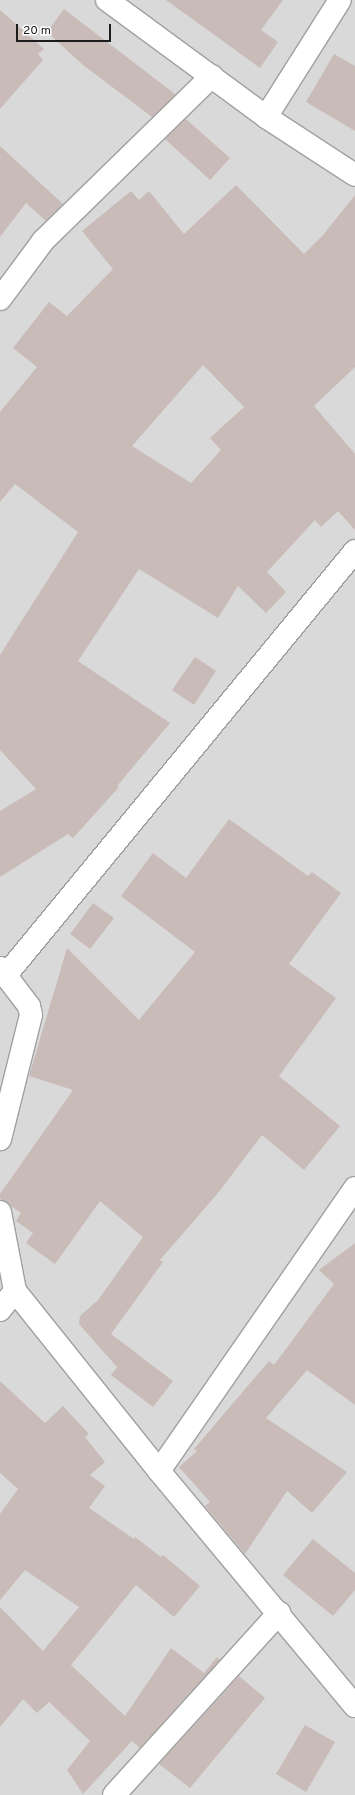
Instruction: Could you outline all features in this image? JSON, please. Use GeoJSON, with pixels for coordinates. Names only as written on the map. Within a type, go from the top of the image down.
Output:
{"type":"FeatureCollection","features":[{"type":"Feature","properties":{"kind":"street"},"geometry":{"type":"LineString","coordinates":[[107,0],[266,117],[355,175]]}},
{"type":"Feature","properties":{"kind":"street"},"geometry":{"type":"LineString","coordinates":[[266,117],[340,0]]}},
{"type":"Feature","properties":{"kind":"street"},"geometry":{"type":"LineString","coordinates":[[0,299],[43,241],[212,76]]}},
{"type":"Feature","properties":{"kind":"street"},"geometry":{"type":"LineString","coordinates":[[0,1139],[31,1016],[29,1006],[3,972],[355,552]]}},
{"type":"Feature","properties":{"kind":"street"},"geometry":{"type":"LineString","coordinates":[[159,1471],[355,1188]]}},
{"type":"Feature","properties":{"kind":"street"},"geometry":{"type":"LineString","coordinates":[[0,1212],[15,1291],[159,1471],[279,1613],[355,1706]]}},
{"type":"Feature","properties":{"kind":"street"},"geometry":{"type":"LineString","coordinates":[[0,1310],[15,1291]]}},
{"type":"Feature","properties":{"kind":"street"},"geometry":{"type":"LineString","coordinates":[[114,1795],[279,1613]]}},
{"type":"Feature","properties":{"kind":"shaded area"},"geometry":{"type":"Polygon","coordinates":[[[0,0],[355,0],[355,1795],[0,1795],[0,0]]]}},
{"type":"Feature","properties":{"kind":"building"},"geometry":{"type":"Polygon","coordinates":[[[166,0],[283,0],[261,30],[278,42],[260,68],[166,0]]]}},
{"type":"Feature","properties":{"kind":"building"},"geometry":{"type":"Polygon","coordinates":[[[64,9],[175,94],[173,97],[152,117],[83,65],[47,32],[64,9]]]}},
{"type":"Feature","properties":{"kind":"building"},"geometry":{"type":"Polygon","coordinates":[[[0,10],[44,49],[38,54],[43,60],[0,109],[0,10]]]}},
{"type":"Feature","properties":{"kind":"building"},"geometry":{"type":"Polygon","coordinates":[[[334,54],[355,66],[355,131],[306,102],[334,54]]]}},
{"type":"Feature","properties":{"kind":"building"},"geometry":{"type":"Polygon","coordinates":[[[186,119],[230,158],[210,180],[165,139],[186,119]]]}},
{"type":"Feature","properties":{"kind":"building"},"geometry":{"type":"Polygon","coordinates":[[[0,146],[63,204],[46,221],[26,203],[0,237],[0,146]]]}},
{"type":"Feature","properties":{"kind":"building"},"geometry":{"type":"Polygon","coordinates":[[[236,185],[304,254],[323,235],[355,195],[355,367],[314,406],[355,454],[355,530],[338,511],[321,527],[315,520],[267,572],[286,592],[266,613],[238,586],[218,618],[139,569],[78,661],[170,723],[117,786],[119,787],[73,838],[68,834],[0,877],[0,811],[36,789],[0,750],[0,655],[78,532],[15,484],[0,502],[0,412],[37,367],[13,348],[49,302],[67,316],[113,269],[82,231],[131,191],[139,200],[149,191],[184,234],[236,185]],[[203,365],[132,446],[191,483],[221,450],[210,438],[244,407],[203,365]]]}},
{"type":"Feature","properties":{"kind":"building"},"geometry":{"type":"Polygon","coordinates":[[[195,657],[216,671],[194,705],[172,690],[195,657]]]}},
{"type":"Feature","properties":{"kind":"building"},"geometry":{"type":"Polygon","coordinates":[[[229,819],[308,876],[312,872],[341,893],[289,964],[336,998],[279,1076],[340,1126],[304,1170],[262,1135],[218,1193],[160,1260],[163,1262],[111,1334],[173,1381],[153,1407],[111,1375],[117,1367],[79,1324],[80,1316],[98,1300],[143,1237],[100,1201],[55,1264],[26,1243],[33,1233],[16,1221],[21,1213],[0,1199],[0,1194],[73,1090],[29,1076],[67,948],[139,1020],[195,952],[121,896],[153,853],[186,878],[229,819]]]}},
{"type":"Feature","properties":{"kind":"building"},"geometry":{"type":"Polygon","coordinates":[[[93,903],[114,918],[90,949],[70,934],[93,903]]]}},
{"type":"Feature","properties":{"kind":"building"},"geometry":{"type":"Polygon","coordinates":[[[355,1243],[355,1405],[307,1370],[266,1418],[347,1472],[312,1513],[287,1491],[245,1554],[205,1506],[210,1502],[179,1467],[197,1451],[194,1449],[269,1361],[274,1365],[334,1284],[319,1270],[355,1243]]]}},
{"type":"Feature","properties":{"kind":"building"},"geometry":{"type":"Polygon","coordinates":[[[0,1381],[45,1423],[63,1406],[89,1434],[85,1437],[105,1462],[90,1475],[105,1486],[89,1508],[134,1539],[135,1537],[161,1557],[163,1555],[200,1586],[174,1617],[136,1585],[71,1665],[125,1716],[171,1648],[204,1673],[217,1657],[220,1660],[140,1748],[132,1741],[83,1794],[67,1770],[90,1741],[49,1702],[37,1713],[23,1699],[0,1727],[0,1607],[43,1651],[79,1607],[25,1570],[0,1600],[0,1514],[18,1489],[0,1473],[0,1381]]]}},
{"type":"Feature","properties":{"kind":"building"},"geometry":{"type":"Polygon","coordinates":[[[313,1539],[355,1573],[355,1590],[333,1616],[283,1575],[313,1539]]]}},
{"type":"Feature","properties":{"kind":"building"},"geometry":{"type":"Polygon","coordinates":[[[239,1676],[265,1698],[190,1788],[159,1764],[239,1676]]]}},
{"type":"Feature","properties":{"kind":"building"},"geometry":{"type":"Polygon","coordinates":[[[305,1725],[335,1742],[306,1792],[276,1774],[305,1725]]]}}]}
